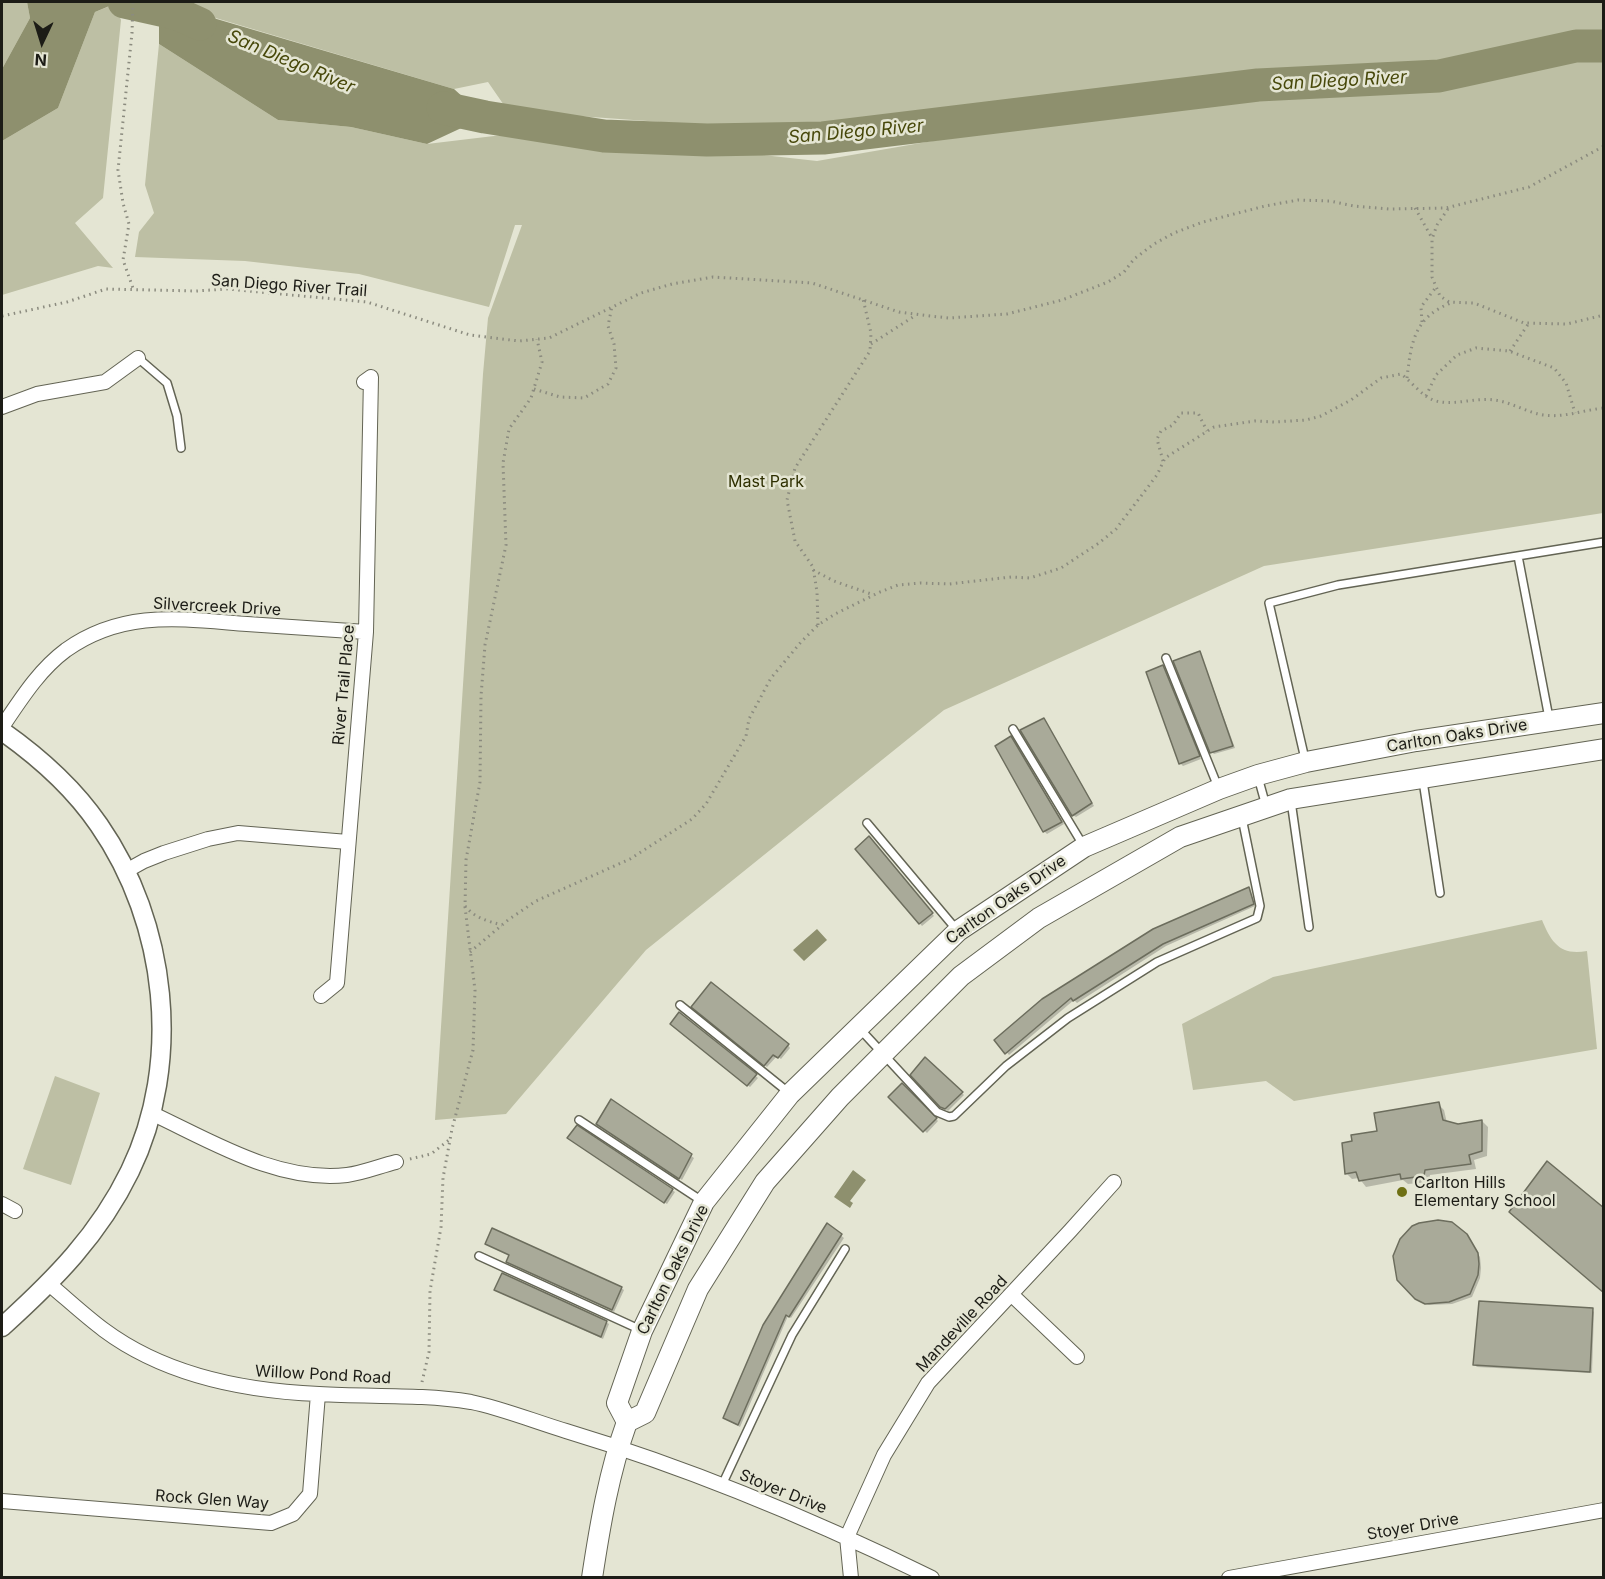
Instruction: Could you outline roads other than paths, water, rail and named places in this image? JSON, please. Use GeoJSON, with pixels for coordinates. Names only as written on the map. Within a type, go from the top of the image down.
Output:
{"type":"FeatureCollection","features":[{"type":"Feature","properties":{"kind":"main road","name":"Carlton Oaks Drive"},"geometry":{"type":"LineString","coordinates":[[1603,716],[1416,741],[1306,762],[1258,775],[1084,846],[958,930],[790,1094],[704,1202],[642,1331],[617,1403],[627,1422],[645,1413],[698,1289],[765,1182],[840,1096],[961,976],[1039,918],[1180,837],[1291,798],[1604,749]]}},
{"type":"Feature","properties":{"kind":"main road"},"geometry":{"type":"LineString","coordinates":[[592,1578],[600,1520],[618,1447],[627,1422]]}},
{"type":"Feature","properties":{"kind":"street"},"geometry":{"type":"LineString","coordinates":[[2,407],[37,394],[105,382],[138,358]]}},
{"type":"Feature","properties":{"kind":"street","name":"River Trail Place"},"geometry":{"type":"LineString","coordinates":[[321,996],[337,983],[366,632],[371,377],[364,382]]}},
{"type":"Feature","properties":{"kind":"street","name":"Silvercreek Drive"},"geometry":{"type":"LineString","coordinates":[[2,727],[30,686],[52,662],[96,633],[130,622],[166,618],[366,632]]}},
{"type":"Feature","properties":{"kind":"street"},"geometry":{"type":"LineString","coordinates":[[2,731],[43,763],[82,802],[113,847],[126,871],[146,925],[158,983],[161,1017],[161,1046],[151,1113],[129,1172],[92,1235],[49,1284],[2,1327]]}},
{"type":"Feature","properties":{"kind":"street"},"geometry":{"type":"LineString","coordinates":[[126,871],[164,853],[208,839],[238,833],[348,842]]}},
{"type":"Feature","properties":{"kind":"street"},"geometry":{"type":"LineString","coordinates":[[151,1113],[238,1154],[282,1169],[303,1173],[347,1175],[396,1162]]}},
{"type":"Feature","properties":{"kind":"street","name":"Mandeville Road"},"geometry":{"type":"LineString","coordinates":[[851,1578],[848,1537],[884,1455],[928,1383],[1114,1182]]}},
{"type":"Feature","properties":{"kind":"street"},"geometry":{"type":"LineString","coordinates":[[2,1204],[15,1211]]}},
{"type":"Feature","properties":{"kind":"street","name":"Willow Pond Road"},"geometry":{"type":"LineString","coordinates":[[49,1284],[104,1330],[146,1355],[192,1374],[239,1386],[318,1394],[417,1396],[472,1402],[618,1447]]}},
{"type":"Feature","properties":{"kind":"street"},"geometry":{"type":"LineString","coordinates":[[1012,1294],[1077,1357]]}},
{"type":"Feature","properties":{"kind":"street","name":"Rock Glen Way"},"geometry":{"type":"LineString","coordinates":[[2,1501],[271,1523],[293,1514],[310,1494],[318,1394]]}},
{"type":"Feature","properties":{"kind":"street","name":"Stoyer Drive"},"geometry":{"type":"LineString","coordinates":[[618,1447],[722,1485],[848,1537],[932,1578]]}},
{"type":"Feature","properties":{"kind":"street","name":"Stoyer Drive"},"geometry":{"type":"LineString","coordinates":[[1229,1578],[1604,1510]]}},
{"type":"Feature","properties":{"kind":"lane"},"geometry":{"type":"LineString","coordinates":[[138,358],[166,383],[177,416],[181,448]]}},
{"type":"Feature","properties":{"kind":"lane"},"geometry":{"type":"LineString","coordinates":[[1306,762],[1269,603],[1338,585],[1604,542]]}},
{"type":"Feature","properties":{"kind":"lane"},"geometry":{"type":"LineString","coordinates":[[1518,556],[1550,722]]}},
{"type":"Feature","properties":{"kind":"lane"},"geometry":{"type":"LineString","coordinates":[[1166,658],[1219,789]]}},
{"type":"Feature","properties":{"kind":"lane"},"geometry":{"type":"LineString","coordinates":[[1013,729],[1084,846]]}},
{"type":"Feature","properties":{"kind":"lane"},"geometry":{"type":"LineString","coordinates":[[1258,775],[1266,806]]}},
{"type":"Feature","properties":{"kind":"lane"},"geometry":{"type":"LineString","coordinates":[[1422,778],[1440,893]]}},
{"type":"Feature","properties":{"kind":"lane"},"geometry":{"type":"LineString","coordinates":[[1291,798],[1308,927]]}},
{"type":"Feature","properties":{"kind":"lane"},"geometry":{"type":"LineString","coordinates":[[858,1027],[936,1112],[944,1116],[954,1116],[1006,1066],[1068,1018],[1158,962],[1253,921],[1259,915],[1260,906],[1241,816]]}},
{"type":"Feature","properties":{"kind":"lane"},"geometry":{"type":"LineString","coordinates":[[867,823],[958,930]]}},
{"type":"Feature","properties":{"kind":"lane"},"geometry":{"type":"LineString","coordinates":[[680,1005],[790,1094]]}},
{"type":"Feature","properties":{"kind":"lane"},"geometry":{"type":"LineString","coordinates":[[579,1120],[704,1202]]}},
{"type":"Feature","properties":{"kind":"lane"},"geometry":{"type":"LineString","coordinates":[[722,1485],[792,1335],[845,1249]]}},
{"type":"Feature","properties":{"kind":"lane"},"geometry":{"type":"LineString","coordinates":[[479,1256],[642,1331]]}},
{"type":"Feature","properties":{"kind":"water"},"geometry":{"type":"Polygon","coordinates":[[[27,2],[119,2],[95,12],[58,108],[2,141],[2,69],[30,18],[27,2]]]}},
{"type":"Feature","properties":{"kind":"water"},"geometry":{"type":"Polygon","coordinates":[[[159,2],[454,89],[485,117],[427,144],[351,127],[278,120],[159,44],[159,2]]]}},
{"type":"Feature","properties":{"kind":"water"},"geometry":{"type":"Polygon","coordinates":[[[817,929],[827,940],[804,961],[793,950],[817,929]]]}},
{"type":"Feature","properties":{"kind":"water"},"geometry":{"type":"Polygon","coordinates":[[[853,1170],[866,1180],[850,1201],[853,1203],[850,1208],[834,1197],[853,1170]]]}},
{"type":"Feature","properties":{"kind":"waterway","name":"San Diego River"},"geometry":{"type":"LineString","coordinates":[[124,2],[178,14],[200,24]]}},
{"type":"Feature","properties":{"kind":"waterway","name":"San Diego River"},"geometry":{"type":"LineString","coordinates":[[443,108],[604,136],[707,140],[823,138],[1258,85],[1439,76],[1576,46],[1604,46]]}},
{"type":"Feature","properties":{"kind":"place","name":"Carlton Hills Elementary School"},"geometry":{"type":"Point","coordinates":[1402,1192]}},
{"type":"Feature","properties":{"kind":"park label","name":"Mast Park"},"geometry":{"type":"Point","coordinates":[766,482]}}]}
